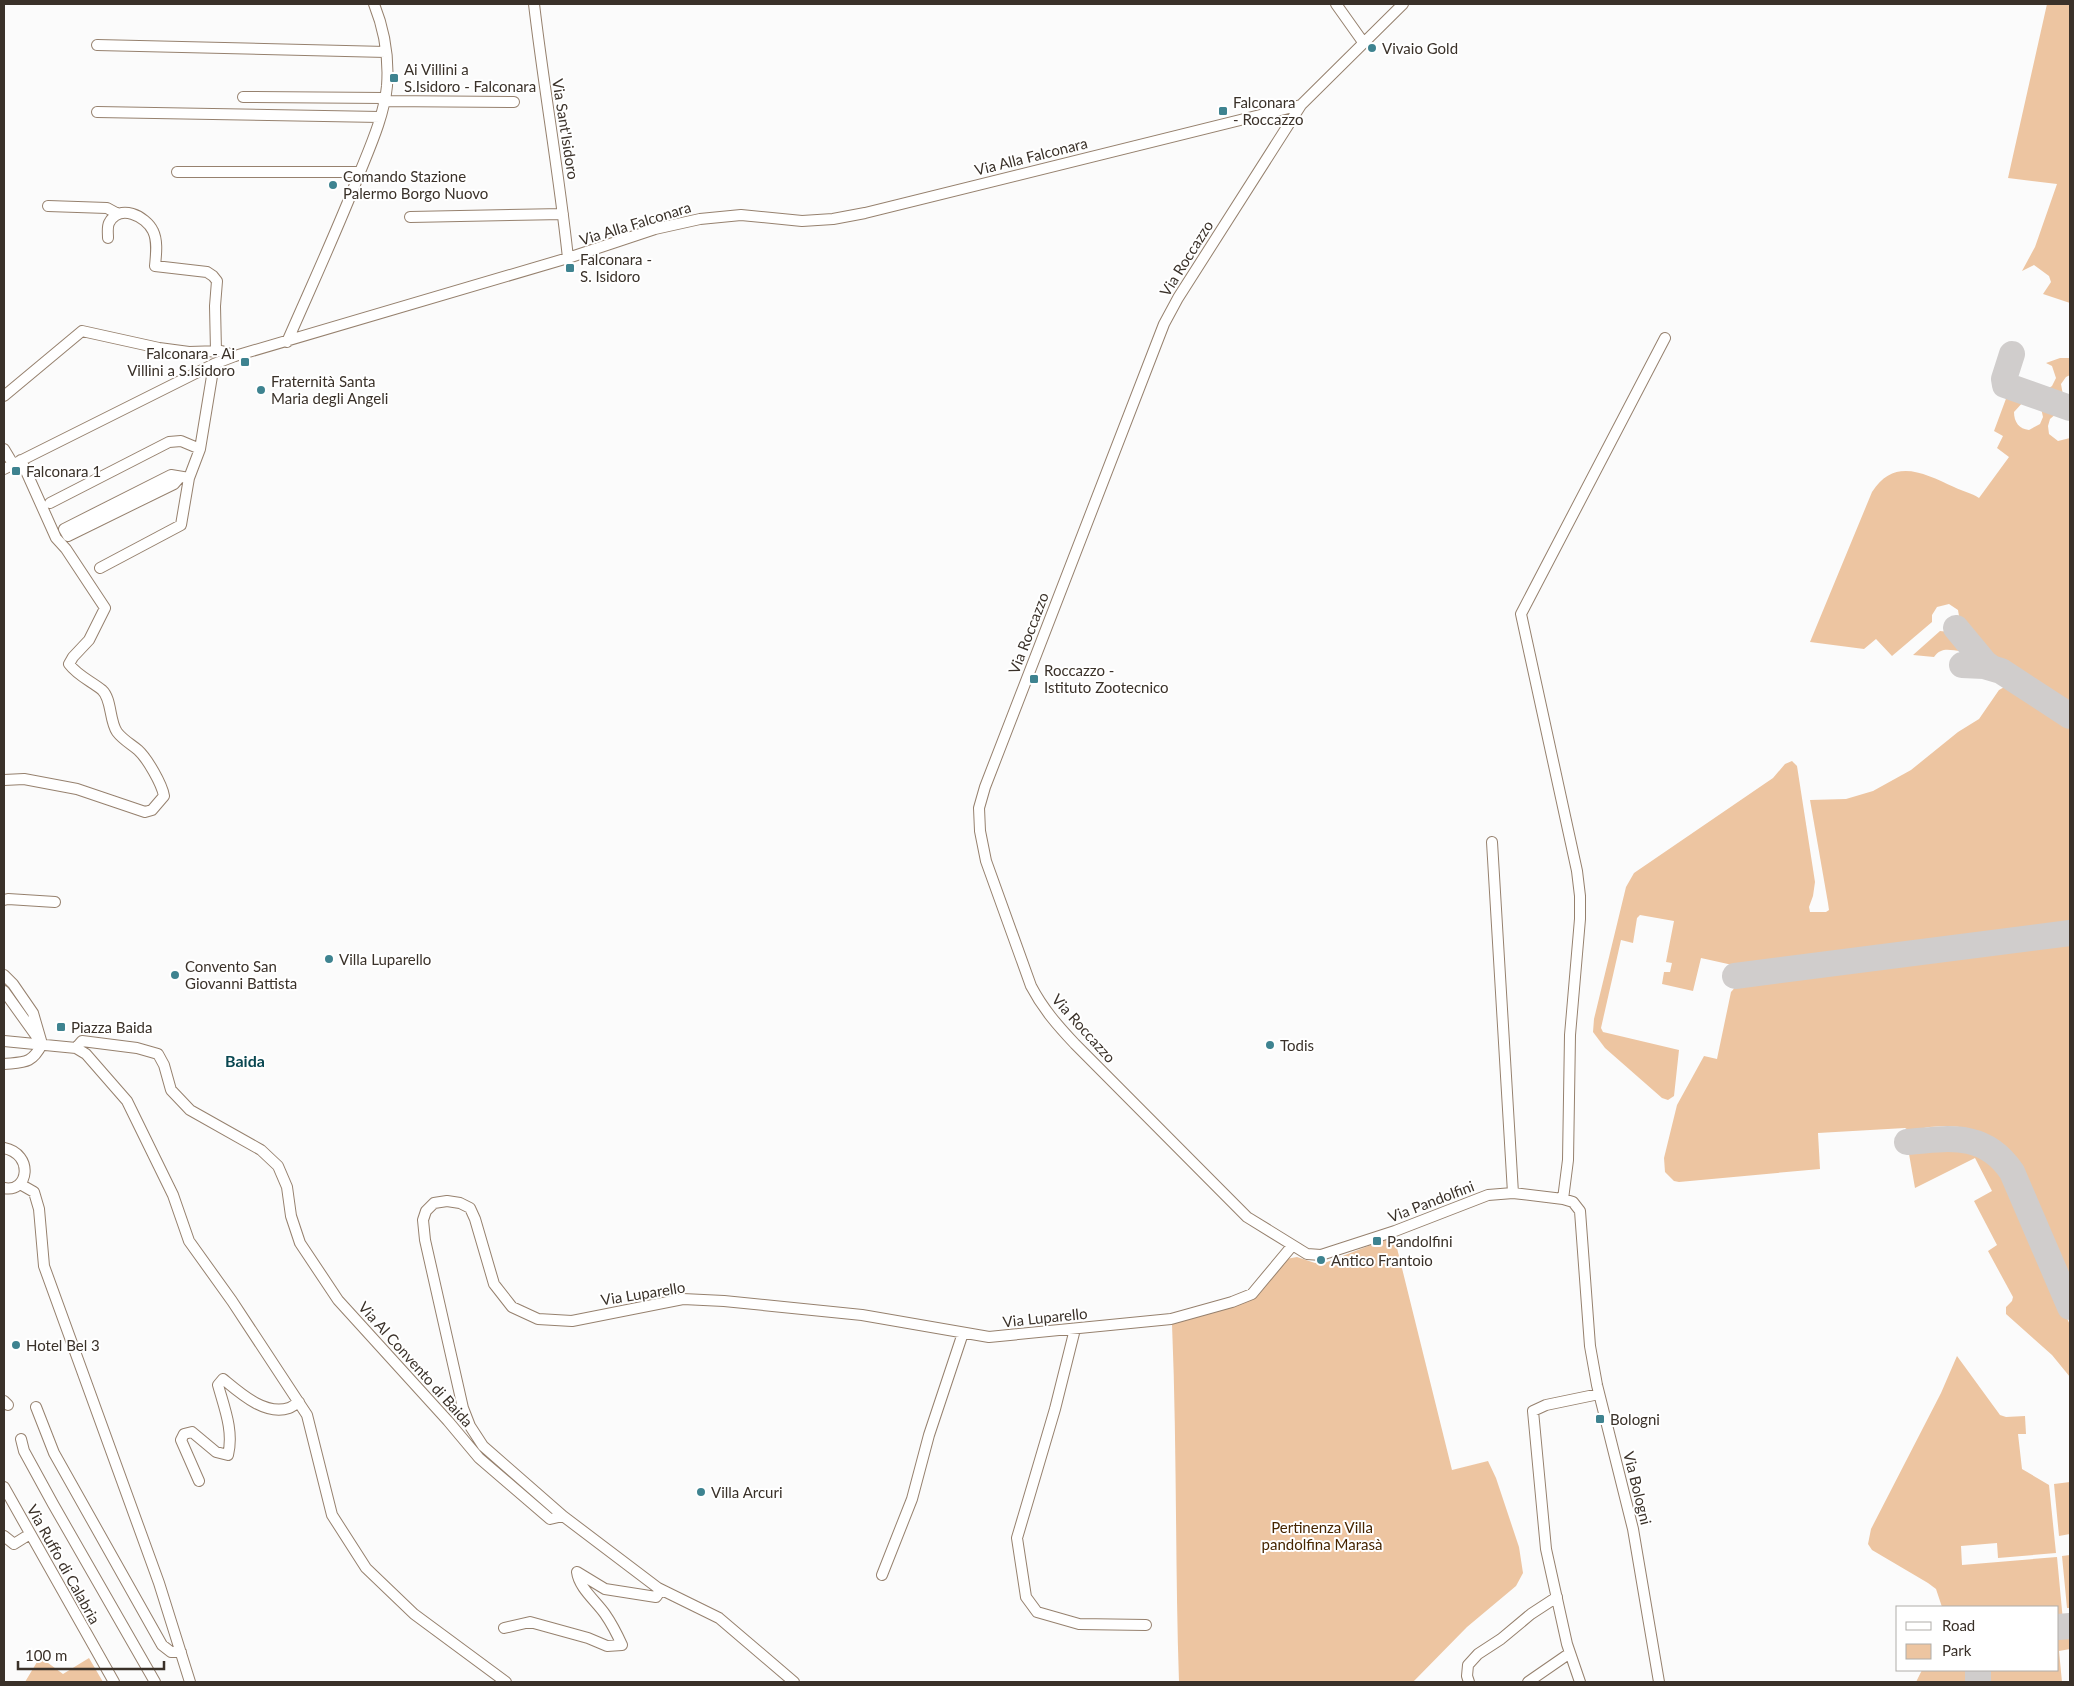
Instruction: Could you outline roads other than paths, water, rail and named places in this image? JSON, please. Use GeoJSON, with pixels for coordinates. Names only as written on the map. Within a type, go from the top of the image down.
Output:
{"type":"FeatureCollection","features":[{"type":"Feature","properties":{"kind":"street"},"geometry":{"type":"LineString","coordinates":[[287,342],[360,172],[380,117],[387,87],[386,52],[379,17],[374,4]]}},
{"type":"Feature","properties":{"kind":"street","name":"Via Sant'Isidoro"},"geometry":{"type":"LineString","coordinates":[[534,4],[543,78],[559,177],[568,258]]}},
{"type":"Feature","properties":{"kind":"street"},"geometry":{"type":"LineString","coordinates":[[1336,4],[1363,42]]}},
{"type":"Feature","properties":{"kind":"street","name":"Via Roccazzo"},"geometry":{"type":"LineString","coordinates":[[1292,1246],[1247,1216],[1068,1037],[1041,1005],[1031,986],[986,861],[980,831],[979,808],[985,787],[1164,324],[1178,298],[1301,105],[1403,4]]}},
{"type":"Feature","properties":{"kind":"street"},"geometry":{"type":"LineString","coordinates":[[97,45],[386,52]]}},
{"type":"Feature","properties":{"kind":"street"},"geometry":{"type":"LineString","coordinates":[[243,97],[514,102]]}},
{"type":"Feature","properties":{"kind":"street","name":"Via Alla Falconara"},"geometry":{"type":"LineString","coordinates":[[13,464],[214,364],[655,230],[700,218],[741,215],[802,221],[833,219],[865,213],[1301,105]]}},
{"type":"Feature","properties":{"kind":"street"},"geometry":{"type":"LineString","coordinates":[[97,112],[380,117]]}},
{"type":"Feature","properties":{"kind":"street"},"geometry":{"type":"LineString","coordinates":[[177,172],[360,172]]}},
{"type":"Feature","properties":{"kind":"street"},"geometry":{"type":"LineString","coordinates":[[48,206],[107,208],[118,214],[132,212],[144,219],[154,232],[156,243],[155,266],[206,272],[213,276],[216,281],[216,351]]}},
{"type":"Feature","properties":{"kind":"street"},"geometry":{"type":"LineString","coordinates":[[108,238],[108,224],[118,214]]}},
{"type":"Feature","properties":{"kind":"street"},"geometry":{"type":"LineString","coordinates":[[410,217],[563,214]]}},
{"type":"Feature","properties":{"kind":"street"},"geometry":{"type":"LineString","coordinates":[[4,396],[82,331],[159,348],[189,352],[216,351],[236,356]]}},
{"type":"Feature","properties":{"kind":"street"},"geometry":{"type":"LineString","coordinates":[[1563,1199],[1568,1160],[1570,1035],[1580,896],[1575,862],[1520,614],[1665,338]]}},
{"type":"Feature","properties":{"kind":"street"},"geometry":{"type":"LineString","coordinates":[[184,477],[171,475],[64,528],[68,536],[174,484],[184,477],[200,449],[214,364]]}},
{"type":"Feature","properties":{"kind":"street"},"geometry":{"type":"LineString","coordinates":[[50,503],[169,442],[180,441],[200,449]]}},
{"type":"Feature","properties":{"kind":"street"},"geometry":{"type":"LineString","coordinates":[[4,449],[56,538],[66,549],[105,608],[89,640],[73,657],[70,664],[75,672],[102,690],[108,697],[111,722],[118,734],[139,751],[163,787],[164,796],[152,810],[145,812],[72,788],[24,779],[4,780]]}},
{"type":"Feature","properties":{"kind":"street"},"geometry":{"type":"LineString","coordinates":[[100,568],[181,525],[184,477]]}},
{"type":"Feature","properties":{"kind":"street"},"geometry":{"type":"LineString","coordinates":[[1492,842],[1513,1194]]}},
{"type":"Feature","properties":{"kind":"street"},"geometry":{"type":"LineString","coordinates":[[4,900],[8,898],[55,902]]}},
{"type":"Feature","properties":{"kind":"street"},"geometry":{"type":"LineString","coordinates":[[4,975],[13,984],[33,1013],[42,1044],[36,1056],[23,1062],[4,1064]]}},
{"type":"Feature","properties":{"kind":"street"},"geometry":{"type":"LineString","coordinates":[[4,991],[42,1044]]}},
{"type":"Feature","properties":{"kind":"street"},"geometry":{"type":"LineString","coordinates":[[4,1041],[76,1048],[86,1054],[127,1101],[173,1195],[189,1241],[232,1301],[308,1415],[332,1515],[366,1568],[414,1614],[506,1682]]}},
{"type":"Feature","properties":{"kind":"street","name":"Via Al Convento di Baida"},"geometry":{"type":"LineString","coordinates":[[76,1048],[82,1041],[137,1048],[158,1054],[164,1065],[171,1090],[190,1110],[261,1150],[278,1166],[287,1187],[291,1216],[300,1244],[338,1300],[448,1421],[479,1458],[550,1520],[563,1516],[662,1590],[719,1618],[794,1682]]}},
{"type":"Feature","properties":{"kind":"street"},"geometry":{"type":"LineString","coordinates":[[4,1148],[19,1155],[24,1165],[24,1176],[20,1184],[9,1189],[4,1188]]}},
{"type":"Feature","properties":{"kind":"street"},"geometry":{"type":"LineString","coordinates":[[20,1184],[34,1192],[39,1209],[44,1266],[159,1583],[190,1682]]}},
{"type":"Feature","properties":{"kind":"street","name":"Via Pandolfini"},"geometry":{"type":"LineString","coordinates":[[1292,1246],[1307,1254],[1321,1255],[1402,1228],[1488,1195],[1513,1194],[1563,1199],[1574,1202],[1580,1211]]}},
{"type":"Feature","properties":{"kind":"street","name":"Via Luparello"},"geometry":{"type":"LineString","coordinates":[[563,1516],[483,1446],[470,1426],[463,1408],[426,1240],[423,1220],[426,1210],[434,1203],[447,1201],[460,1203],[470,1208],[494,1284],[512,1307],[538,1319],[572,1321],[683,1299],[724,1301],[862,1315],[989,1337],[1171,1319],[1252,1294],[1292,1246]]}},
{"type":"Feature","properties":{"kind":"street","name":"Via Bologni"},"geometry":{"type":"LineString","coordinates":[[1580,1211],[1590,1346],[1599,1394],[1633,1529],[1659,1682]]}},
{"type":"Feature","properties":{"kind":"street"},"geometry":{"type":"LineString","coordinates":[[1075,1329],[1055,1409],[1018,1538],[1026,1597],[1037,1612],[1079,1624],[1146,1625]]}},
{"type":"Feature","properties":{"kind":"street"},"geometry":{"type":"LineString","coordinates":[[882,1575],[912,1499],[929,1435],[963,1333]]}},
{"type":"Feature","properties":{"kind":"street"},"geometry":{"type":"LineString","coordinates":[[199,1481],[181,1440],[184,1434],[192,1432],[216,1452],[228,1455],[231,1444],[228,1422],[218,1385],[223,1380],[251,1400],[268,1409],[289,1408],[298,1402]]}},
{"type":"Feature","properties":{"kind":"street"},"geometry":{"type":"LineString","coordinates":[[1580,1682],[1570,1653],[1546,1549],[1533,1412],[1546,1405],[1599,1394]]}},
{"type":"Feature","properties":{"kind":"street"},"geometry":{"type":"LineString","coordinates":[[36,1406],[54,1453],[162,1645],[171,1652],[181,1652]]}},
{"type":"Feature","properties":{"kind":"street"},"geometry":{"type":"LineString","coordinates":[[21,1438],[24,1451],[155,1682]]}},
{"type":"Feature","properties":{"kind":"street","name":"Via Ruffo di Calabria"},"geometry":{"type":"LineString","coordinates":[[4,1487],[114,1682]]}},
{"type":"Feature","properties":{"kind":"street"},"geometry":{"type":"LineString","coordinates":[[4,1536],[14,1544],[30,1534]]}},
{"type":"Feature","properties":{"kind":"street"},"geometry":{"type":"LineString","coordinates":[[504,1628],[530,1622],[588,1638],[606,1646],[622,1646],[606,1615],[578,1581],[577,1572],[605,1589],[656,1597],[662,1590]]}},
{"type":"Feature","properties":{"kind":"street"},"geometry":{"type":"LineString","coordinates":[[1469,1682],[1467,1676],[1468,1665],[1478,1654],[1556,1597]]}},
{"type":"Feature","properties":{"kind":"street"},"geometry":{"type":"LineString","coordinates":[[1528,1682],[1570,1653]]}},
{"type":"Feature","properties":{"kind":"place","name":"Vivaio Gold"},"geometry":{"type":"Point","coordinates":[1372,48]}},
{"type":"Feature","properties":{"kind":"place","name":"Ai Villini a S.Isidoro - Falconara"},"geometry":{"type":"Point","coordinates":[394,78]}},
{"type":"Feature","properties":{"kind":"place","name":"Falconara - Roccazzo"},"geometry":{"type":"Point","coordinates":[1223,111]}},
{"type":"Feature","properties":{"kind":"place","name":"Comando Stazione Palermo Borgo Nuovo"},"geometry":{"type":"Point","coordinates":[333,185]}},
{"type":"Feature","properties":{"kind":"place","name":"Falconara - S. Isidoro"},"geometry":{"type":"Point","coordinates":[570,268]}},
{"type":"Feature","properties":{"kind":"place","name":"Falconara - Ai Villini a S.Isidoro"},"geometry":{"type":"Point","coordinates":[245,362]}},
{"type":"Feature","properties":{"kind":"place","name":"Fraternità Santa Maria degli Angeli"},"geometry":{"type":"Point","coordinates":[261,390]}},
{"type":"Feature","properties":{"kind":"place","name":"Falconara 1"},"geometry":{"type":"Point","coordinates":[16,471]}},
{"type":"Feature","properties":{"kind":"place","name":"Roccazzo - Istituto Zootecnico"},"geometry":{"type":"Point","coordinates":[1034,679]}},
{"type":"Feature","properties":{"kind":"place","name":"Villa Luparello"},"geometry":{"type":"Point","coordinates":[329,959]}},
{"type":"Feature","properties":{"kind":"place","name":"Convento San Giovanni Battista"},"geometry":{"type":"Point","coordinates":[175,975]}},
{"type":"Feature","properties":{"kind":"place","name":"Piazza Baida"},"geometry":{"type":"Point","coordinates":[61,1027]}},
{"type":"Feature","properties":{"kind":"place","name":"Todis"},"geometry":{"type":"Point","coordinates":[1270,1045]}},
{"type":"Feature","properties":{"kind":"place","name":"Pandolfini"},"geometry":{"type":"Point","coordinates":[1377,1241]}},
{"type":"Feature","properties":{"kind":"place","name":"Antico Frantoio"},"geometry":{"type":"Point","coordinates":[1321,1260]}},
{"type":"Feature","properties":{"kind":"place","name":"Hotel Bel 3"},"geometry":{"type":"Point","coordinates":[16,1345]}},
{"type":"Feature","properties":{"kind":"place","name":"Bologni"},"geometry":{"type":"Point","coordinates":[1600,1419]}},
{"type":"Feature","properties":{"kind":"place","name":"Villa Arcuri"},"geometry":{"type":"Point","coordinates":[701,1492]}},
{"type":"Feature","properties":{"kind":"district","name":"Baida"},"geometry":{"type":"Point","coordinates":[245,1060]}},
{"type":"Feature","properties":{"kind":"park label","name":"Pertinenza Villa pandolfina Marasà"},"geometry":{"type":"Point","coordinates":[1322,1536]}}]}
